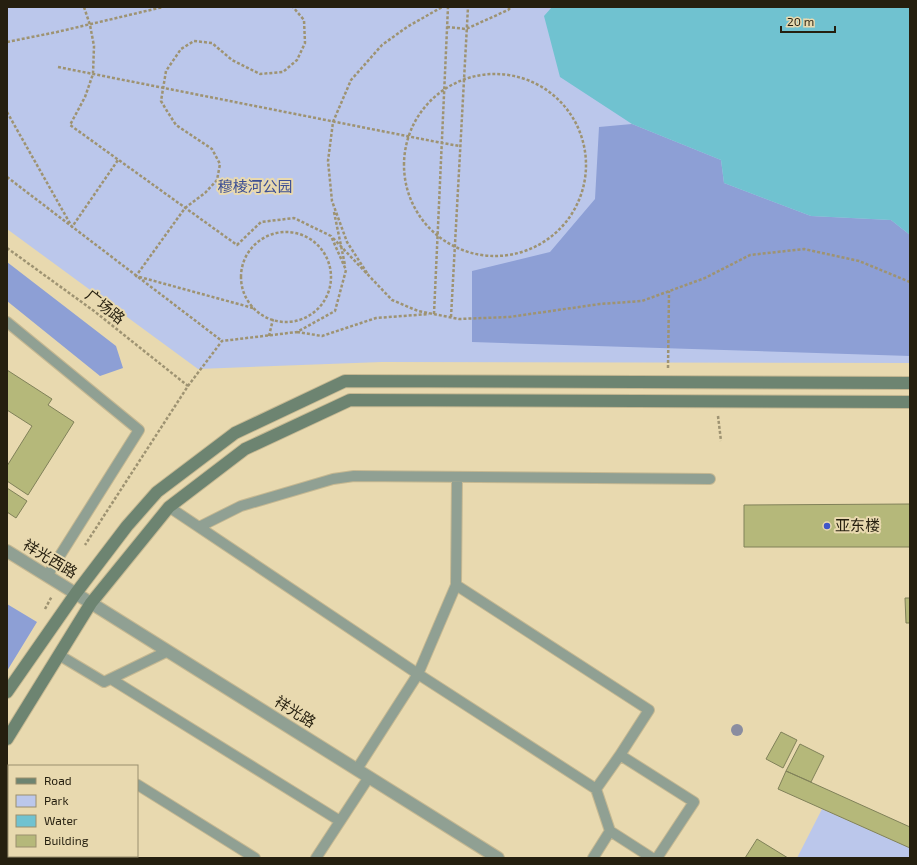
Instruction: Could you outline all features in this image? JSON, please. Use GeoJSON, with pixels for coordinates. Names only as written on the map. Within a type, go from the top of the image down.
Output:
{"type":"FeatureCollection","features":[{"type":"Feature","properties":{"kind":"main road"},"geometry":{"type":"LineString","coordinates":[[7,692],[76,593],[127,526],[157,492],[235,432],[345,381],[910,383]]}},
{"type":"Feature","properties":{"kind":"main road"},"geometry":{"type":"LineString","coordinates":[[7,739],[91,603],[169,507],[245,449],[350,400],[910,402]]}},
{"type":"Feature","properties":{"kind":"street","name":"祥光西路"},"geometry":{"type":"LineString","coordinates":[[7,551],[76,593]]}},
{"type":"Feature","properties":{"kind":"street","name":"祥光路"},"geometry":{"type":"LineString","coordinates":[[76,593],[498,858]]}},
{"type":"Feature","properties":{"kind":"lane"},"geometry":{"type":"LineString","coordinates":[[7,322],[139,430],[47,576]]}},
{"type":"Feature","properties":{"kind":"lane"},"geometry":{"type":"LineString","coordinates":[[199,527],[241,506],[333,479],[354,476],[710,479]]}},
{"type":"Feature","properties":{"kind":"lane"},"geometry":{"type":"LineString","coordinates":[[357,769],[418,674],[456,585],[457,477]]}},
{"type":"Feature","properties":{"kind":"lane"},"geometry":{"type":"LineString","coordinates":[[169,507],[418,674],[596,789],[610,831],[652,858]]}},
{"type":"Feature","properties":{"kind":"lane"},"geometry":{"type":"LineString","coordinates":[[456,585],[649,710],[596,789]]}},
{"type":"Feature","properties":{"kind":"lane"},"geometry":{"type":"LineString","coordinates":[[59,655],[104,682],[168,651]]}},
{"type":"Feature","properties":{"kind":"lane"},"geometry":{"type":"LineString","coordinates":[[111,679],[340,822]]}},
{"type":"Feature","properties":{"kind":"lane"},"geometry":{"type":"LineString","coordinates":[[620,755],[694,802],[657,858]]}},
{"type":"Feature","properties":{"kind":"lane"},"geometry":{"type":"LineString","coordinates":[[316,858],[368,776]]}},
{"type":"Feature","properties":{"kind":"lane"},"geometry":{"type":"LineString","coordinates":[[138,786],[254,858]]}},
{"type":"Feature","properties":{"kind":"lane"},"geometry":{"type":"LineString","coordinates":[[593,858],[610,831]]}},
{"type":"Feature","properties":{"kind":"path"},"geometry":{"type":"LineString","coordinates":[[84,7],[90,25],[94,46],[93,74],[85,97],[70,125],[237,245],[261,222],[294,218],[331,236],[392,300],[418,311],[459,319],[508,317],[600,304],[642,301],[705,278],[750,255],[804,249],[858,261],[910,282]]}},
{"type":"Feature","properties":{"kind":"path"},"geometry":{"type":"LineString","coordinates":[[7,42],[90,25],[163,7]]}},
{"type":"Feature","properties":{"kind":"path"},"geometry":{"type":"LineString","coordinates":[[136,276],[185,208],[205,193],[217,180],[220,164],[212,149],[176,125],[161,101],[166,71],[181,48],[194,41],[212,43],[232,60],[260,74],[283,72],[296,60],[305,43],[304,20],[294,7]]}},
{"type":"Feature","properties":{"kind":"path"},"geometry":{"type":"LineString","coordinates":[[297,332],[335,311],[346,270],[332,201],[328,161],[334,122],[351,80],[382,45],[407,27],[442,7]]}},
{"type":"Feature","properties":{"kind":"path"},"geometry":{"type":"LineString","coordinates":[[434,314],[448,7]]}},
{"type":"Feature","properties":{"kind":"path"},"geometry":{"type":"LineString","coordinates":[[451,317],[468,7]]}},
{"type":"Feature","properties":{"kind":"path"},"geometry":{"type":"LineString","coordinates":[[447,27],[466,29],[508,10],[511,7]]}},
{"type":"Feature","properties":{"kind":"path"},"geometry":{"type":"LineString","coordinates":[[58,67],[460,146]]}},
{"type":"Feature","properties":{"kind":"path"},"geometry":{"type":"LineString","coordinates":[[502,74],[531,82],[557,98],[575,122],[585,150],[585,180],[575,209],[557,232],[532,249],[503,256],[472,254],[445,242],[422,222],[408,196],[403,166],[408,136],[422,109],[444,89],[472,77],[502,74]]}},
{"type":"Feature","properties":{"kind":"path"},"geometry":{"type":"LineString","coordinates":[[7,112],[72,227]]}},
{"type":"Feature","properties":{"kind":"path"},"geometry":{"type":"LineString","coordinates":[[72,227],[118,160]]}},
{"type":"Feature","properties":{"kind":"path"},"geometry":{"type":"LineString","coordinates":[[7,177],[222,341],[297,332],[322,336],[376,318],[434,314]]}},
{"type":"Feature","properties":{"kind":"path"},"geometry":{"type":"LineString","coordinates":[[332,201],[346,242],[372,280]]}},
{"type":"Feature","properties":{"kind":"path"},"geometry":{"type":"LineString","coordinates":[[136,276],[253,308],[266,317],[280,321],[295,321],[309,315],[321,305],[328,292],[331,278],[329,263],[322,250],[312,240],[299,234],[285,231],[271,234],[258,241],[248,252],[242,266],[240,281],[245,296],[253,308]]}},
{"type":"Feature","properties":{"kind":"path"},"geometry":{"type":"LineString","coordinates":[[331,236],[346,270]]}},
{"type":"Feature","properties":{"kind":"path","name":"广场路"},"geometry":{"type":"LineString","coordinates":[[7,248],[94,311],[188,386]]}},
{"type":"Feature","properties":{"kind":"path"},"geometry":{"type":"LineString","coordinates":[[668,372],[669,291]]}},
{"type":"Feature","properties":{"kind":"path"},"geometry":{"type":"LineString","coordinates":[[269,336],[273,319]]}},
{"type":"Feature","properties":{"kind":"path"},"geometry":{"type":"LineString","coordinates":[[81,551],[188,386],[222,341]]}},
{"type":"Feature","properties":{"kind":"path"},"geometry":{"type":"LineString","coordinates":[[716,401],[721,441]]}},
{"type":"Feature","properties":{"kind":"green space","name":"穆棱河公园"},"geometry":{"type":"Polygon","coordinates":[[[7,7],[910,7],[910,363],[382,362],[198,369],[7,229],[7,7]]]}},
{"type":"Feature","properties":{"kind":"green space"},"geometry":{"type":"Polygon","coordinates":[[[822,809],[910,848],[910,858],[797,858],[822,809]]]}},
{"type":"Feature","properties":{"kind":"shaded area"},"geometry":{"type":"Polygon","coordinates":[[[632,124],[721,160],[724,183],[811,216],[891,220],[910,235],[910,356],[472,342],[472,271],[550,252],[595,199],[599,127],[632,124]]]}},
{"type":"Feature","properties":{"kind":"shaded area"},"geometry":{"type":"Polygon","coordinates":[[[7,262],[116,346],[123,368],[100,376],[7,301],[7,262]]]}},
{"type":"Feature","properties":{"kind":"shaded area"},"geometry":{"type":"Polygon","coordinates":[[[7,604],[37,622],[7,671],[7,604]]]}},
{"type":"Feature","properties":{"kind":"water"},"geometry":{"type":"Polygon","coordinates":[[[552,7],[910,7],[910,235],[891,220],[811,216],[724,183],[721,160],[632,124],[560,77],[544,16],[552,7]]]}},
{"type":"Feature","properties":{"kind":"building"},"geometry":{"type":"Polygon","coordinates":[[[7,370],[52,399],[48,405],[74,422],[28,495],[7,481],[7,466],[32,426],[7,410],[7,370]]]}},
{"type":"Feature","properties":{"kind":"building"},"geometry":{"type":"Polygon","coordinates":[[[7,488],[27,501],[16,518],[7,512],[7,488]]]}},
{"type":"Feature","properties":{"kind":"building","name":"亚东楼"},"geometry":{"type":"Polygon","coordinates":[[[910,504],[910,547],[744,547],[744,505],[910,504]]]}},
{"type":"Feature","properties":{"kind":"building"},"geometry":{"type":"Polygon","coordinates":[[[905,598],[910,598],[910,623],[906,623],[905,598]]]}},
{"type":"Feature","properties":{"kind":"building"},"geometry":{"type":"Polygon","coordinates":[[[781,732],[797,740],[783,768],[766,759],[781,732]]]}},
{"type":"Feature","properties":{"kind":"building"},"geometry":{"type":"Polygon","coordinates":[[[800,744],[824,756],[811,782],[786,771],[800,744]]]}},
{"type":"Feature","properties":{"kind":"building"},"geometry":{"type":"Polygon","coordinates":[[[786,771],[910,827],[910,848],[778,789],[786,771]]]}},
{"type":"Feature","properties":{"kind":"building"},"geometry":{"type":"Polygon","coordinates":[[[757,839],[788,858],[745,858],[757,839]]]}},
{"type":"Feature","properties":{"kind":"place","name":"亚东楼"},"geometry":{"type":"Point","coordinates":[827,526]}}]}
